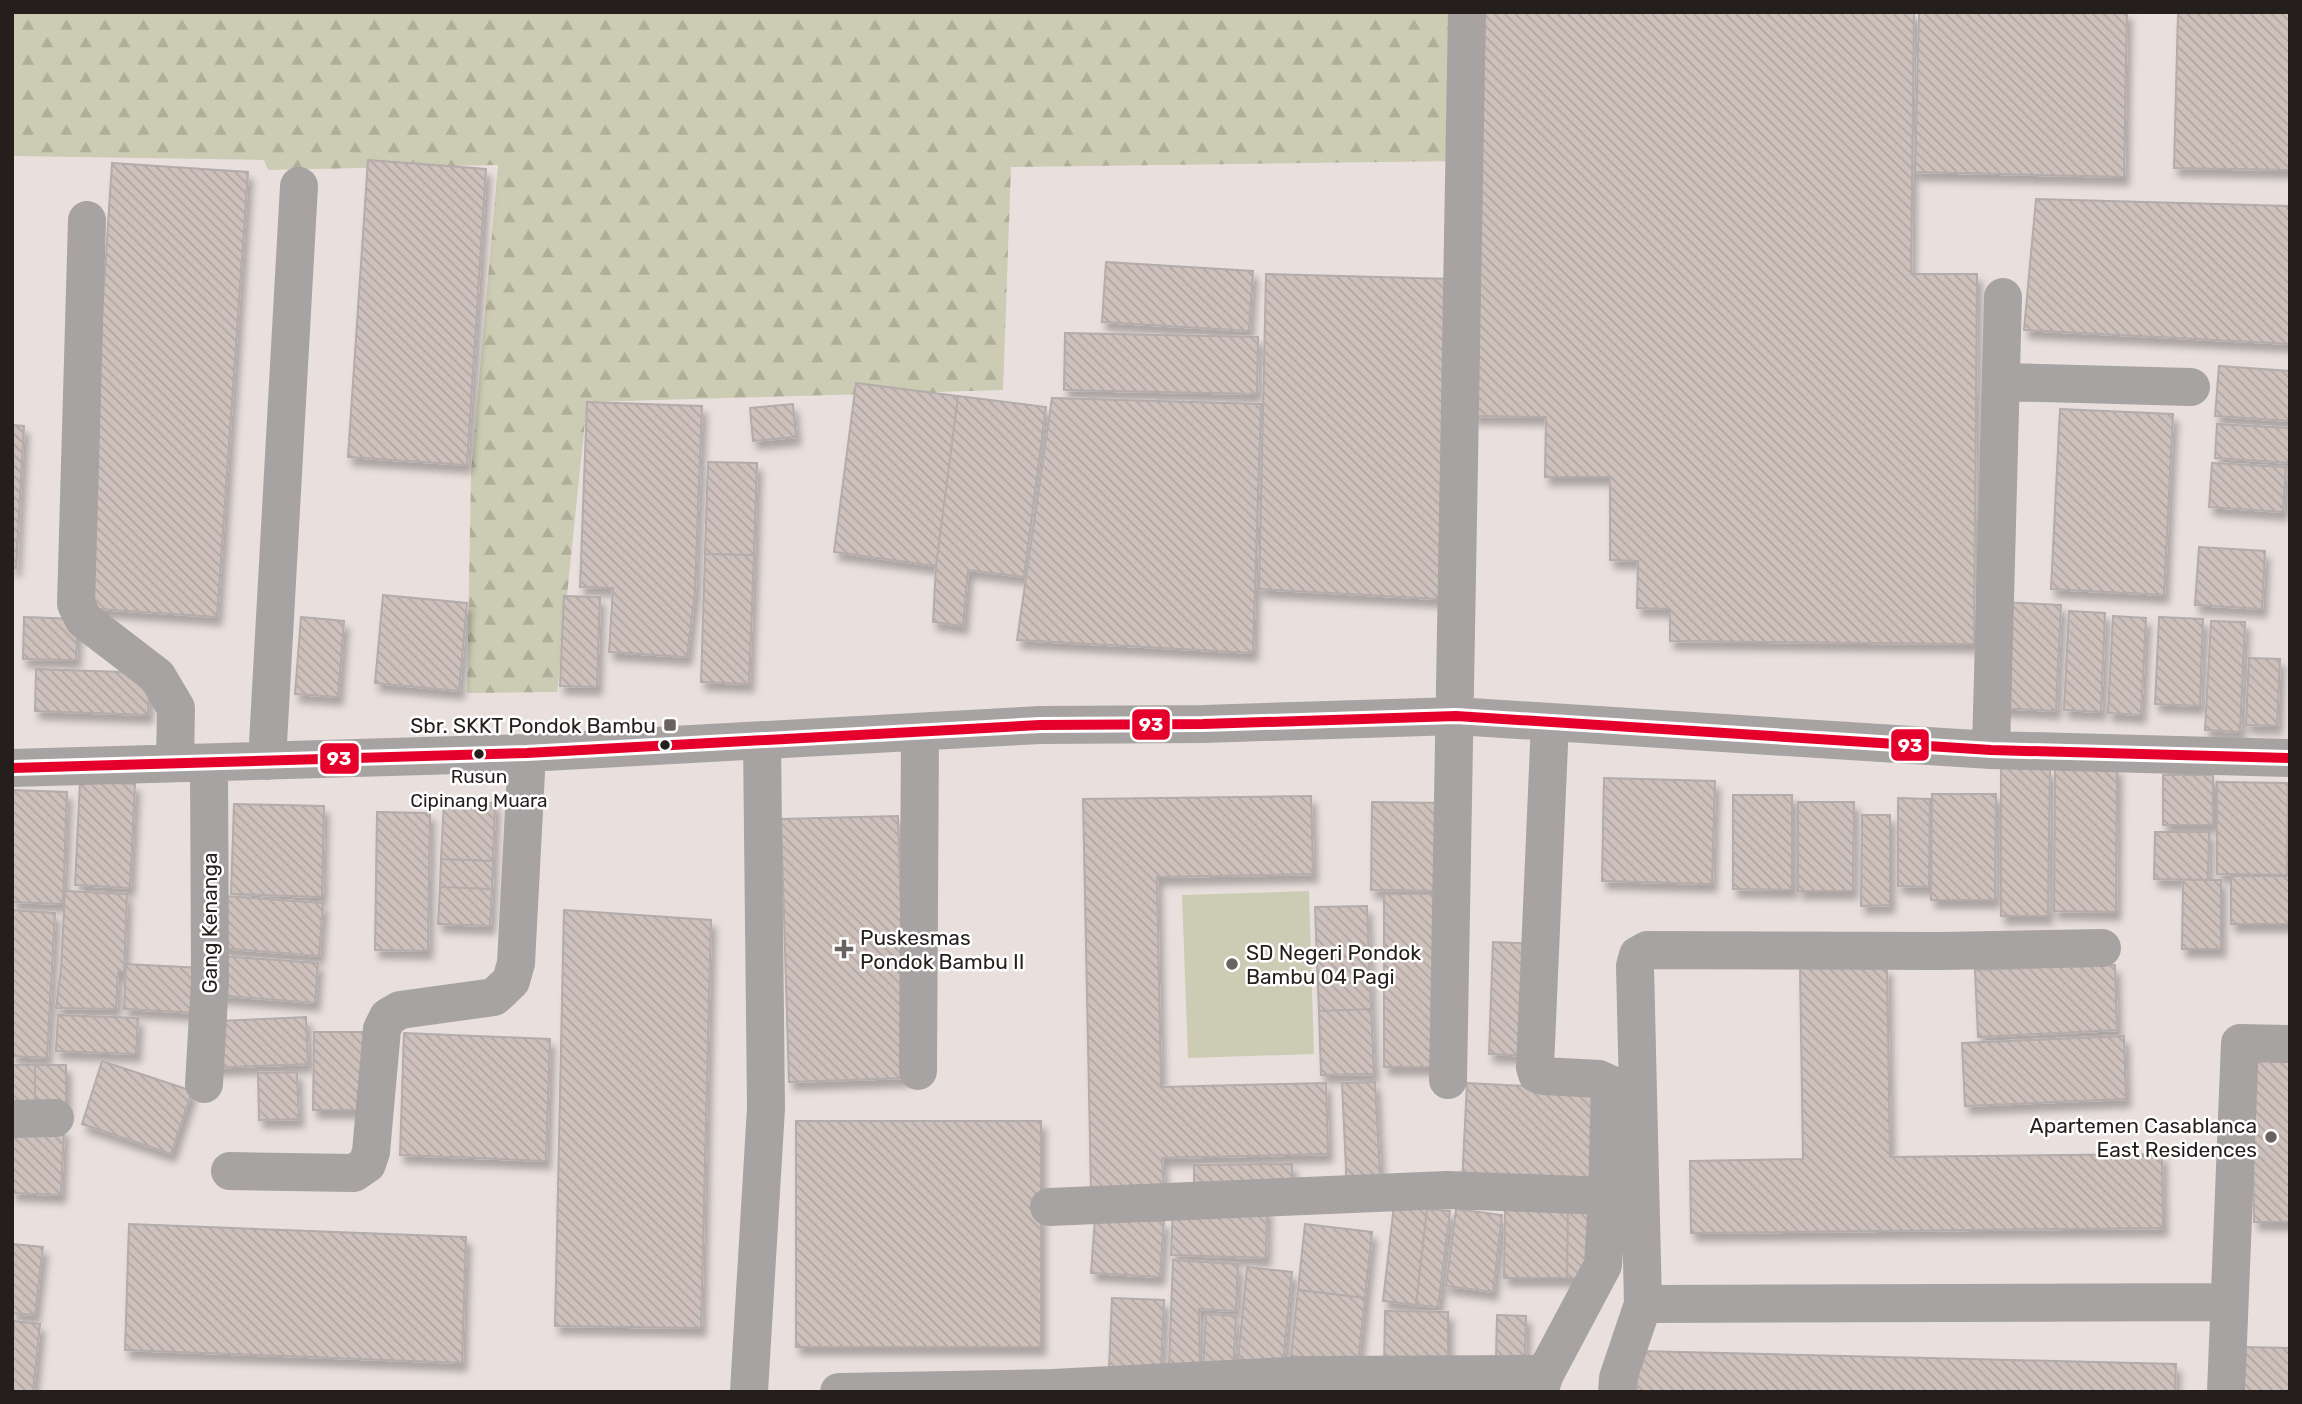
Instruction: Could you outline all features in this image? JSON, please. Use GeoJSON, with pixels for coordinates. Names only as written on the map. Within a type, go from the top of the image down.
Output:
{"type":"FeatureCollection","features":[{"type":"Feature","properties":{"kind":"street"},"geometry":{"type":"LineString","coordinates":[[1448,1080],[1467,12]]}},
{"type":"Feature","properties":{"kind":"street"},"geometry":{"type":"LineString","coordinates":[[267,761],[299,187]]}},
{"type":"Feature","properties":{"kind":"street","name":"Gang Kenanga"},"geometry":{"type":"LineString","coordinates":[[88,220],[75,604],[84,620],[157,676],[176,708],[192,763],[210,981],[204,1084]]}},
{"type":"Feature","properties":{"kind":"street"},"geometry":{"type":"LineString","coordinates":[[1991,750],[2003,298]]}},
{"type":"Feature","properties":{"kind":"street"},"geometry":{"type":"LineString","coordinates":[[2001,382],[2191,387]]}},
{"type":"Feature","properties":{"kind":"street"},"geometry":{"type":"LineString","coordinates":[[12,768],[527,753],[1040,725],[1203,724],[1456,716],[1991,750],[2290,758]]}},
{"type":"Feature","properties":{"kind":"street"},"geometry":{"type":"LineString","coordinates":[[839,1392],[1053,1388],[1306,1375],[1542,1383],[1603,1265],[1610,1084],[1599,1079],[1543,1076],[1537,1074],[1535,1067],[1550,722]]}},
{"type":"Feature","properties":{"kind":"street"},"geometry":{"type":"LineString","coordinates":[[918,1071],[920,733]]}},
{"type":"Feature","properties":{"kind":"street"},"geometry":{"type":"LineString","coordinates":[[749,1392],[766,1108],[762,740]]}},
{"type":"Feature","properties":{"kind":"street"},"geometry":{"type":"LineString","coordinates":[[230,1171],[354,1173],[360,1169],[367,1164],[371,1152],[382,1029],[388,1017],[400,1010],[494,996],[511,981],[516,963],[527,753]]}},
{"type":"Feature","properties":{"kind":"street"},"geometry":{"type":"LineString","coordinates":[[1617,1392],[1618,1378],[1643,1304],[1635,966],[1638,955],[1647,950],[1941,951],[2102,948]]}},
{"type":"Feature","properties":{"kind":"street"},"geometry":{"type":"LineString","coordinates":[[2225,1392],[2240,1043],[2290,1044]]}},
{"type":"Feature","properties":{"kind":"street"},"geometry":{"type":"LineString","coordinates":[[12,1119],[55,1118]]}},
{"type":"Feature","properties":{"kind":"street"},"geometry":{"type":"LineString","coordinates":[[1049,1208],[1447,1190],[1607,1196]]}},
{"type":"Feature","properties":{"kind":"street"},"geometry":{"type":"LineString","coordinates":[[1643,1304],[2228,1302]]}},
{"type":"Feature","properties":{"kind":"green space"},"geometry":{"type":"Polygon","coordinates":[[[12,12],[1462,12],[1461,161],[1011,167],[1003,390],[587,402],[557,692],[467,693],[471,473],[498,165],[268,170],[264,160],[12,156],[12,12]]]}},
{"type":"Feature","properties":{"kind":"green space"},"geometry":{"type":"Polygon","coordinates":[[[1309,891],[1314,1054],[1188,1058],[1182,895],[1309,891]]]}},
{"type":"Feature","properties":{"kind":"building"},"geometry":{"type":"Polygon","coordinates":[[[1475,12],[1914,12],[1911,274],[1977,274],[1974,644],[1670,641],[1670,609],[1637,608],[1638,561],[1610,560],[1610,477],[1545,477],[1546,417],[1472,416],[1475,12]]]}},
{"type":"Feature","properties":{"kind":"building"},"geometry":{"type":"Polygon","coordinates":[[[1919,12],[2127,12],[2124,177],[1915,172],[1919,12]]]}},
{"type":"Feature","properties":{"kind":"building"},"geometry":{"type":"Polygon","coordinates":[[[2178,12],[2290,12],[2290,170],[2174,168],[2178,12]]]}},
{"type":"Feature","properties":{"kind":"building"},"geometry":{"type":"Polygon","coordinates":[[[368,160],[486,169],[467,465],[348,457],[368,160]]]}},
{"type":"Feature","properties":{"kind":"building"},"geometry":{"type":"Polygon","coordinates":[[[112,163],[248,172],[217,617],[83,608],[112,163]]]}},
{"type":"Feature","properties":{"kind":"building"},"geometry":{"type":"Polygon","coordinates":[[[2036,199],[2290,206],[2290,344],[2024,330],[2036,199]]]}},
{"type":"Feature","properties":{"kind":"building"},"geometry":{"type":"Polygon","coordinates":[[[1106,262],[1253,271],[1249,331],[1102,322],[1106,262]]]}},
{"type":"Feature","properties":{"kind":"building"},"geometry":{"type":"Polygon","coordinates":[[[1266,274],[1453,279],[1453,600],[1259,589],[1266,274]]]}},
{"type":"Feature","properties":{"kind":"building"},"geometry":{"type":"Polygon","coordinates":[[[1065,333],[1258,337],[1257,394],[1064,390],[1065,333]]]}},
{"type":"Feature","properties":{"kind":"building"},"geometry":{"type":"Polygon","coordinates":[[[2219,366],[2290,371],[2290,421],[2215,416],[2219,366]]]}},
{"type":"Feature","properties":{"kind":"building"},"geometry":{"type":"Polygon","coordinates":[[[856,383],[958,396],[936,566],[834,552],[856,383]]]}},
{"type":"Feature","properties":{"kind":"building"},"geometry":{"type":"Polygon","coordinates":[[[958,396],[1046,407],[1024,577],[968,570],[963,626],[933,622],[936,566],[958,396]]]}},
{"type":"Feature","properties":{"kind":"building"},"geometry":{"type":"Polygon","coordinates":[[[1052,398],[1261,404],[1253,653],[1017,640],[1052,398]]]}},
{"type":"Feature","properties":{"kind":"building"},"geometry":{"type":"Polygon","coordinates":[[[587,402],[702,406],[695,591],[687,657],[609,652],[613,588],[580,587],[587,402]]]}},
{"type":"Feature","properties":{"kind":"building"},"geometry":{"type":"Polygon","coordinates":[[[793,404],[796,437],[753,441],[750,408],[793,404]]]}},
{"type":"Feature","properties":{"kind":"building"},"geometry":{"type":"Polygon","coordinates":[[[2060,409],[2173,414],[2164,595],[2051,589],[2060,409]]]}},
{"type":"Feature","properties":{"kind":"building"},"geometry":{"type":"Polygon","coordinates":[[[2217,424],[2290,428],[2290,463],[2215,458],[2217,424]]]}},
{"type":"Feature","properties":{"kind":"building"},"geometry":{"type":"Polygon","coordinates":[[[12,425],[24,426],[16,568],[12,568],[12,425]]]}},
{"type":"Feature","properties":{"kind":"building"},"geometry":{"type":"Polygon","coordinates":[[[708,462],[757,463],[754,555],[705,554],[708,462]]]}},
{"type":"Feature","properties":{"kind":"building"},"geometry":{"type":"Polygon","coordinates":[[[2212,463],[2286,467],[2283,512],[2209,507],[2212,463]]]}},
{"type":"Feature","properties":{"kind":"building"},"geometry":{"type":"Polygon","coordinates":[[[2199,547],[2265,551],[2262,609],[2195,605],[2199,547]]]}},
{"type":"Feature","properties":{"kind":"building"},"geometry":{"type":"Polygon","coordinates":[[[705,554],[754,555],[749,684],[701,682],[705,554]]]}},
{"type":"Feature","properties":{"kind":"building"},"geometry":{"type":"Polygon","coordinates":[[[383,595],[467,603],[459,691],[375,683],[383,595]]]}},
{"type":"Feature","properties":{"kind":"building"},"geometry":{"type":"Polygon","coordinates":[[[564,596],[600,597],[597,687],[560,686],[564,596]]]}},
{"type":"Feature","properties":{"kind":"building"},"geometry":{"type":"Polygon","coordinates":[[[2001,602],[2061,605],[2056,711],[1996,708],[2001,602]]]}},
{"type":"Feature","properties":{"kind":"building"},"geometry":{"type":"Polygon","coordinates":[[[2069,611],[2105,613],[2101,712],[2064,710],[2069,611]]]}},
{"type":"Feature","properties":{"kind":"building"},"geometry":{"type":"Polygon","coordinates":[[[2113,616],[2146,618],[2141,715],[2108,713],[2113,616]]]}},
{"type":"Feature","properties":{"kind":"building"},"geometry":{"type":"Polygon","coordinates":[[[24,617],[78,619],[76,660],[23,659],[24,617]]]}},
{"type":"Feature","properties":{"kind":"building"},"geometry":{"type":"Polygon","coordinates":[[[301,617],[344,621],[338,697],[295,694],[301,617]]]}},
{"type":"Feature","properties":{"kind":"building"},"geometry":{"type":"Polygon","coordinates":[[[2159,617],[2203,619],[2200,706],[2155,704],[2159,617]]]}},
{"type":"Feature","properties":{"kind":"building"},"geometry":{"type":"Polygon","coordinates":[[[2211,621],[2245,622],[2240,732],[2205,730],[2211,621]]]}},
{"type":"Feature","properties":{"kind":"building"},"geometry":{"type":"Polygon","coordinates":[[[2249,658],[2280,659],[2277,726],[2246,725],[2249,658]]]}},
{"type":"Feature","properties":{"kind":"building"},"geometry":{"type":"Polygon","coordinates":[[[36,669],[150,673],[148,715],[35,711],[36,669]]]}},
{"type":"Feature","properties":{"kind":"building"},"geometry":{"type":"Polygon","coordinates":[[[2055,767],[2117,767],[2116,912],[2054,911],[2055,767]]]}},
{"type":"Feature","properties":{"kind":"building"},"geometry":{"type":"Polygon","coordinates":[[[2001,768],[2050,769],[2048,916],[2001,916],[2001,768]]]}},
{"type":"Feature","properties":{"kind":"building"},"geometry":{"type":"Polygon","coordinates":[[[2163,775],[2213,775],[2213,825],[2163,825],[2163,775]]]}},
{"type":"Feature","properties":{"kind":"building"},"geometry":{"type":"Polygon","coordinates":[[[1604,778],[1715,781],[1712,884],[1602,881],[1604,778]]]}},
{"type":"Feature","properties":{"kind":"building"},"geometry":{"type":"Polygon","coordinates":[[[80,782],[135,784],[130,888],[75,885],[80,782]]]}},
{"type":"Feature","properties":{"kind":"building"},"geometry":{"type":"Polygon","coordinates":[[[2217,782],[2288,783],[2287,875],[2217,874],[2217,782]]]}},
{"type":"Feature","properties":{"kind":"building"},"geometry":{"type":"Polygon","coordinates":[[[12,790],[67,792],[63,904],[12,902],[12,790]]]}},
{"type":"Feature","properties":{"kind":"building"},"geometry":{"type":"Polygon","coordinates":[[[1932,794],[1996,794],[1995,900],[1931,900],[1932,794]]]}},
{"type":"Feature","properties":{"kind":"building"},"geometry":{"type":"Polygon","coordinates":[[[1733,795],[1792,795],[1792,890],[1733,889],[1733,795]]]}},
{"type":"Feature","properties":{"kind":"building"},"geometry":{"type":"Polygon","coordinates":[[[1311,796],[1313,874],[1157,877],[1161,1087],[1326,1083],[1328,1154],[1162,1158],[1164,1189],[1091,1190],[1083,799],[1311,796]]]}},
{"type":"Feature","properties":{"kind":"building"},"geometry":{"type":"Polygon","coordinates":[[[1898,798],[1930,799],[1929,887],[1898,886],[1898,798]]]}},
{"type":"Feature","properties":{"kind":"building"},"geometry":{"type":"Polygon","coordinates":[[[444,800],[495,803],[493,861],[441,859],[444,800]]]}},
{"type":"Feature","properties":{"kind":"building"},"geometry":{"type":"Polygon","coordinates":[[[1372,802],[1447,803],[1446,891],[1371,890],[1372,802]]]}},
{"type":"Feature","properties":{"kind":"building"},"geometry":{"type":"Polygon","coordinates":[[[1798,802],[1854,802],[1853,891],[1798,891],[1798,802]]]}},
{"type":"Feature","properties":{"kind":"building"},"geometry":{"type":"Polygon","coordinates":[[[234,804],[324,806],[322,897],[231,894],[234,804]]]}},
{"type":"Feature","properties":{"kind":"building"},"geometry":{"type":"Polygon","coordinates":[[[377,812],[430,813],[428,951],[375,950],[377,812]]]}},
{"type":"Feature","properties":{"kind":"building"},"geometry":{"type":"Polygon","coordinates":[[[1862,815],[1890,815],[1890,905],[1861,906],[1862,815]]]}},
{"type":"Feature","properties":{"kind":"building","name":"Puskesmas Pondok Bambu II"},"geometry":{"type":"Polygon","coordinates":[[[898,816],[906,1078],[789,1082],[781,819],[898,816]]]}},
{"type":"Feature","properties":{"kind":"building"},"geometry":{"type":"Polygon","coordinates":[[[2155,832],[2209,832],[2208,880],[2154,879],[2155,832]]]}},
{"type":"Feature","properties":{"kind":"building"},"geometry":{"type":"Polygon","coordinates":[[[441,859],[493,861],[492,889],[440,887],[441,859]]]}},
{"type":"Feature","properties":{"kind":"building"},"geometry":{"type":"Polygon","coordinates":[[[2231,876],[2290,876],[2290,924],[2231,924],[2231,876]]]}},
{"type":"Feature","properties":{"kind":"building"},"geometry":{"type":"Polygon","coordinates":[[[2183,880],[2221,880],[2221,949],[2182,949],[2183,880]]]}},
{"type":"Feature","properties":{"kind":"building"},"geometry":{"type":"Polygon","coordinates":[[[440,887],[492,889],[490,926],[438,924],[440,887]]]}},
{"type":"Feature","properties":{"kind":"building"},"geometry":{"type":"Polygon","coordinates":[[[65,891],[127,894],[124,972],[118,972],[116,1009],[56,1008],[65,891]]]}},
{"type":"Feature","properties":{"kind":"building"},"geometry":{"type":"Polygon","coordinates":[[[1384,894],[1442,894],[1442,1067],[1384,1067],[1384,894]]]}},
{"type":"Feature","properties":{"kind":"building"},"geometry":{"type":"Polygon","coordinates":[[[223,896],[323,903],[319,956],[219,948],[223,896]]]}},
{"type":"Feature","properties":{"kind":"building"},"geometry":{"type":"Polygon","coordinates":[[[1367,906],[1371,1009],[1319,1011],[1315,907],[1367,906]]]}},
{"type":"Feature","properties":{"kind":"building"},"geometry":{"type":"Polygon","coordinates":[[[12,910],[55,913],[47,1058],[12,1056],[12,910]]]}},
{"type":"Feature","properties":{"kind":"building"},"geometry":{"type":"Polygon","coordinates":[[[564,910],[711,920],[701,1328],[555,1326],[564,910]]]}},
{"type":"Feature","properties":{"kind":"building"},"geometry":{"type":"Polygon","coordinates":[[[1493,942],[1538,944],[1534,1056],[1489,1054],[1493,942]]]}},
{"type":"Feature","properties":{"kind":"building"},"geometry":{"type":"Polygon","coordinates":[[[218,956],[318,963],[315,1003],[215,995],[218,956]]]}},
{"type":"Feature","properties":{"kind":"building"},"geometry":{"type":"Polygon","coordinates":[[[126,964],[202,968],[199,1013],[124,1009],[126,964]]]}},
{"type":"Feature","properties":{"kind":"building"},"geometry":{"type":"Polygon","coordinates":[[[2115,965],[2117,1030],[1978,1037],[1975,970],[2115,965]]]}},
{"type":"Feature","properties":{"kind":"building"},"geometry":{"type":"Polygon","coordinates":[[[1887,967],[1890,1157],[2162,1154],[2163,1228],[1691,1233],[1690,1161],[1803,1159],[1800,968],[1887,967]]]}},
{"type":"Feature","properties":{"kind":"building"},"geometry":{"type":"Polygon","coordinates":[[[1371,1009],[1374,1074],[1321,1075],[1319,1011],[1371,1009]]]}},
{"type":"Feature","properties":{"kind":"building"},"geometry":{"type":"Polygon","coordinates":[[[58,1015],[138,1018],[136,1054],[56,1051],[58,1015]]]}},
{"type":"Feature","properties":{"kind":"building"},"geometry":{"type":"Polygon","coordinates":[[[306,1017],[308,1064],[209,1068],[220,1021],[306,1017]]]}},
{"type":"Feature","properties":{"kind":"building"},"geometry":{"type":"Polygon","coordinates":[[[314,1032],[368,1032],[367,1110],[313,1110],[314,1032]]]}},
{"type":"Feature","properties":{"kind":"building"},"geometry":{"type":"Polygon","coordinates":[[[404,1033],[550,1039],[546,1161],[400,1155],[404,1033]]]}},
{"type":"Feature","properties":{"kind":"building"},"geometry":{"type":"Polygon","coordinates":[[[2124,1036],[2126,1099],[1965,1106],[1962,1043],[2124,1036]]]}},
{"type":"Feature","properties":{"kind":"building","name":"Apartemen Casablanca East Residences"},"geometry":{"type":"Polygon","coordinates":[[[2290,1052],[2290,1222],[2254,1222],[2252,1053],[2290,1052]]]}},
{"type":"Feature","properties":{"kind":"building"},"geometry":{"type":"Polygon","coordinates":[[[102,1061],[192,1091],[171,1154],[82,1124],[102,1061]]]}},
{"type":"Feature","properties":{"kind":"building"},"geometry":{"type":"Polygon","coordinates":[[[12,1065],[35,1065],[35,1111],[12,1111],[12,1065]]]}},
{"type":"Feature","properties":{"kind":"building"},"geometry":{"type":"Polygon","coordinates":[[[35,1065],[66,1065],[66,1112],[35,1111],[35,1065]]]}},
{"type":"Feature","properties":{"kind":"building"},"geometry":{"type":"Polygon","coordinates":[[[297,1072],[299,1119],[259,1120],[258,1073],[297,1072]]]}},
{"type":"Feature","properties":{"kind":"building"},"geometry":{"type":"Polygon","coordinates":[[[1375,1082],[1381,1189],[1347,1191],[1342,1083],[1375,1082]]]}},
{"type":"Feature","properties":{"kind":"building"},"geometry":{"type":"Polygon","coordinates":[[[1467,1083],[1601,1090],[1596,1191],[1462,1184],[1467,1083]]]}},
{"type":"Feature","properties":{"kind":"building"},"geometry":{"type":"Polygon","coordinates":[[[796,1121],[1041,1121],[1041,1347],[796,1347],[796,1121]]]}},
{"type":"Feature","properties":{"kind":"building"},"geometry":{"type":"Polygon","coordinates":[[[12,1126],[64,1128],[61,1195],[12,1193],[12,1126]]]}},
{"type":"Feature","properties":{"kind":"building"},"geometry":{"type":"Polygon","coordinates":[[[1292,1164],[1292,1192],[1194,1193],[1194,1165],[1292,1164]]]}},
{"type":"Feature","properties":{"kind":"building"},"geometry":{"type":"Polygon","coordinates":[[[1173,1205],[1267,1208],[1266,1258],[1171,1255],[1173,1205]]]}},
{"type":"Feature","properties":{"kind":"building"},"geometry":{"type":"Polygon","coordinates":[[[1394,1205],[1427,1209],[1416,1305],[1383,1301],[1394,1205]]]}},
{"type":"Feature","properties":{"kind":"building"},"geometry":{"type":"Polygon","coordinates":[[[1505,1205],[1568,1206],[1567,1278],[1504,1278],[1505,1205]]]}},
{"type":"Feature","properties":{"kind":"building"},"geometry":{"type":"Polygon","coordinates":[[[1568,1206],[1603,1210],[1589,1278],[1567,1278],[1568,1206]]]}},
{"type":"Feature","properties":{"kind":"building"},"geometry":{"type":"Polygon","coordinates":[[[1427,1209],[1450,1211],[1438,1307],[1416,1305],[1427,1209]]]}},
{"type":"Feature","properties":{"kind":"building"},"geometry":{"type":"Polygon","coordinates":[[[1456,1209],[1502,1215],[1493,1292],[1446,1286],[1456,1209]]]}},
{"type":"Feature","properties":{"kind":"building"},"geometry":{"type":"Polygon","coordinates":[[[1095,1218],[1164,1221],[1160,1277],[1091,1273],[1095,1218]]]}},
{"type":"Feature","properties":{"kind":"building"},"geometry":{"type":"Polygon","coordinates":[[[129,1224],[466,1237],[462,1363],[125,1350],[129,1224]]]}},
{"type":"Feature","properties":{"kind":"building"},"geometry":{"type":"Polygon","coordinates":[[[1305,1224],[1372,1232],[1365,1298],[1298,1290],[1305,1224]]]}},
{"type":"Feature","properties":{"kind":"building"},"geometry":{"type":"Polygon","coordinates":[[[12,1244],[43,1247],[35,1315],[12,1313],[12,1244]]]}},
{"type":"Feature","properties":{"kind":"building"},"geometry":{"type":"Polygon","coordinates":[[[1173,1260],[1238,1264],[1236,1311],[1199,1309],[1200,1364],[1169,1365],[1173,1260]]]}},
{"type":"Feature","properties":{"kind":"building"},"geometry":{"type":"Polygon","coordinates":[[[1247,1267],[1292,1272],[1283,1364],[1238,1359],[1247,1267]]]}},
{"type":"Feature","properties":{"kind":"building"},"geometry":{"type":"Polygon","coordinates":[[[1298,1290],[1365,1298],[1358,1363],[1291,1356],[1298,1290]]]}},
{"type":"Feature","properties":{"kind":"building"},"geometry":{"type":"Polygon","coordinates":[[[1112,1298],[1164,1300],[1161,1371],[1109,1368],[1112,1298]]]}},
{"type":"Feature","properties":{"kind":"building"},"geometry":{"type":"Polygon","coordinates":[[[1385,1311],[1448,1312],[1448,1371],[1384,1370],[1385,1311]]]}},
{"type":"Feature","properties":{"kind":"building"},"geometry":{"type":"Polygon","coordinates":[[[1206,1314],[1236,1316],[1233,1374],[1203,1372],[1206,1314]]]}},
{"type":"Feature","properties":{"kind":"building"},"geometry":{"type":"Polygon","coordinates":[[[1497,1315],[1526,1316],[1525,1358],[1496,1357],[1497,1315]]]}},
{"type":"Feature","properties":{"kind":"building"},"geometry":{"type":"Polygon","coordinates":[[[14,1321],[40,1324],[33,1392],[12,1392],[14,1321]]]}},
{"type":"Feature","properties":{"kind":"building"},"geometry":{"type":"Polygon","coordinates":[[[2243,1347],[2290,1348],[2290,1392],[2242,1392],[2243,1347]]]}},
{"type":"Feature","properties":{"kind":"building"},"geometry":{"type":"Polygon","coordinates":[[[1638,1351],[2176,1364],[2175,1392],[1637,1392],[1638,1351]]]}},
{"type":"Feature","properties":{"kind":"transit line","name":"93"},"geometry":{"type":"LineString","coordinates":[[12,768],[527,753],[1040,725],[1203,724],[1456,716],[1991,750],[2290,758]]}},
{"type":"Feature","properties":{"kind":"place","name":"Sbr. SKKT Pondok Bambu"},"geometry":{"type":"Point","coordinates":[670,725]}},
{"type":"Feature","properties":{"kind":"place","name":"Rusun Cipinang Muara"},"geometry":{"type":"Point","coordinates":[479,754]}},
{"type":"Feature","properties":{"kind":"place","name":"Puskesmas Pondok Bambu II"},"geometry":{"type":"Point","coordinates":[844,949]}},
{"type":"Feature","properties":{"kind":"place","name":"SD Negeri Pondok Bambu 04 Pagi"},"geometry":{"type":"Point","coordinates":[1232,964]}},
{"type":"Feature","properties":{"kind":"place","name":"Apartemen Casablanca East Residences"},"geometry":{"type":"Point","coordinates":[2271,1137]}}]}
